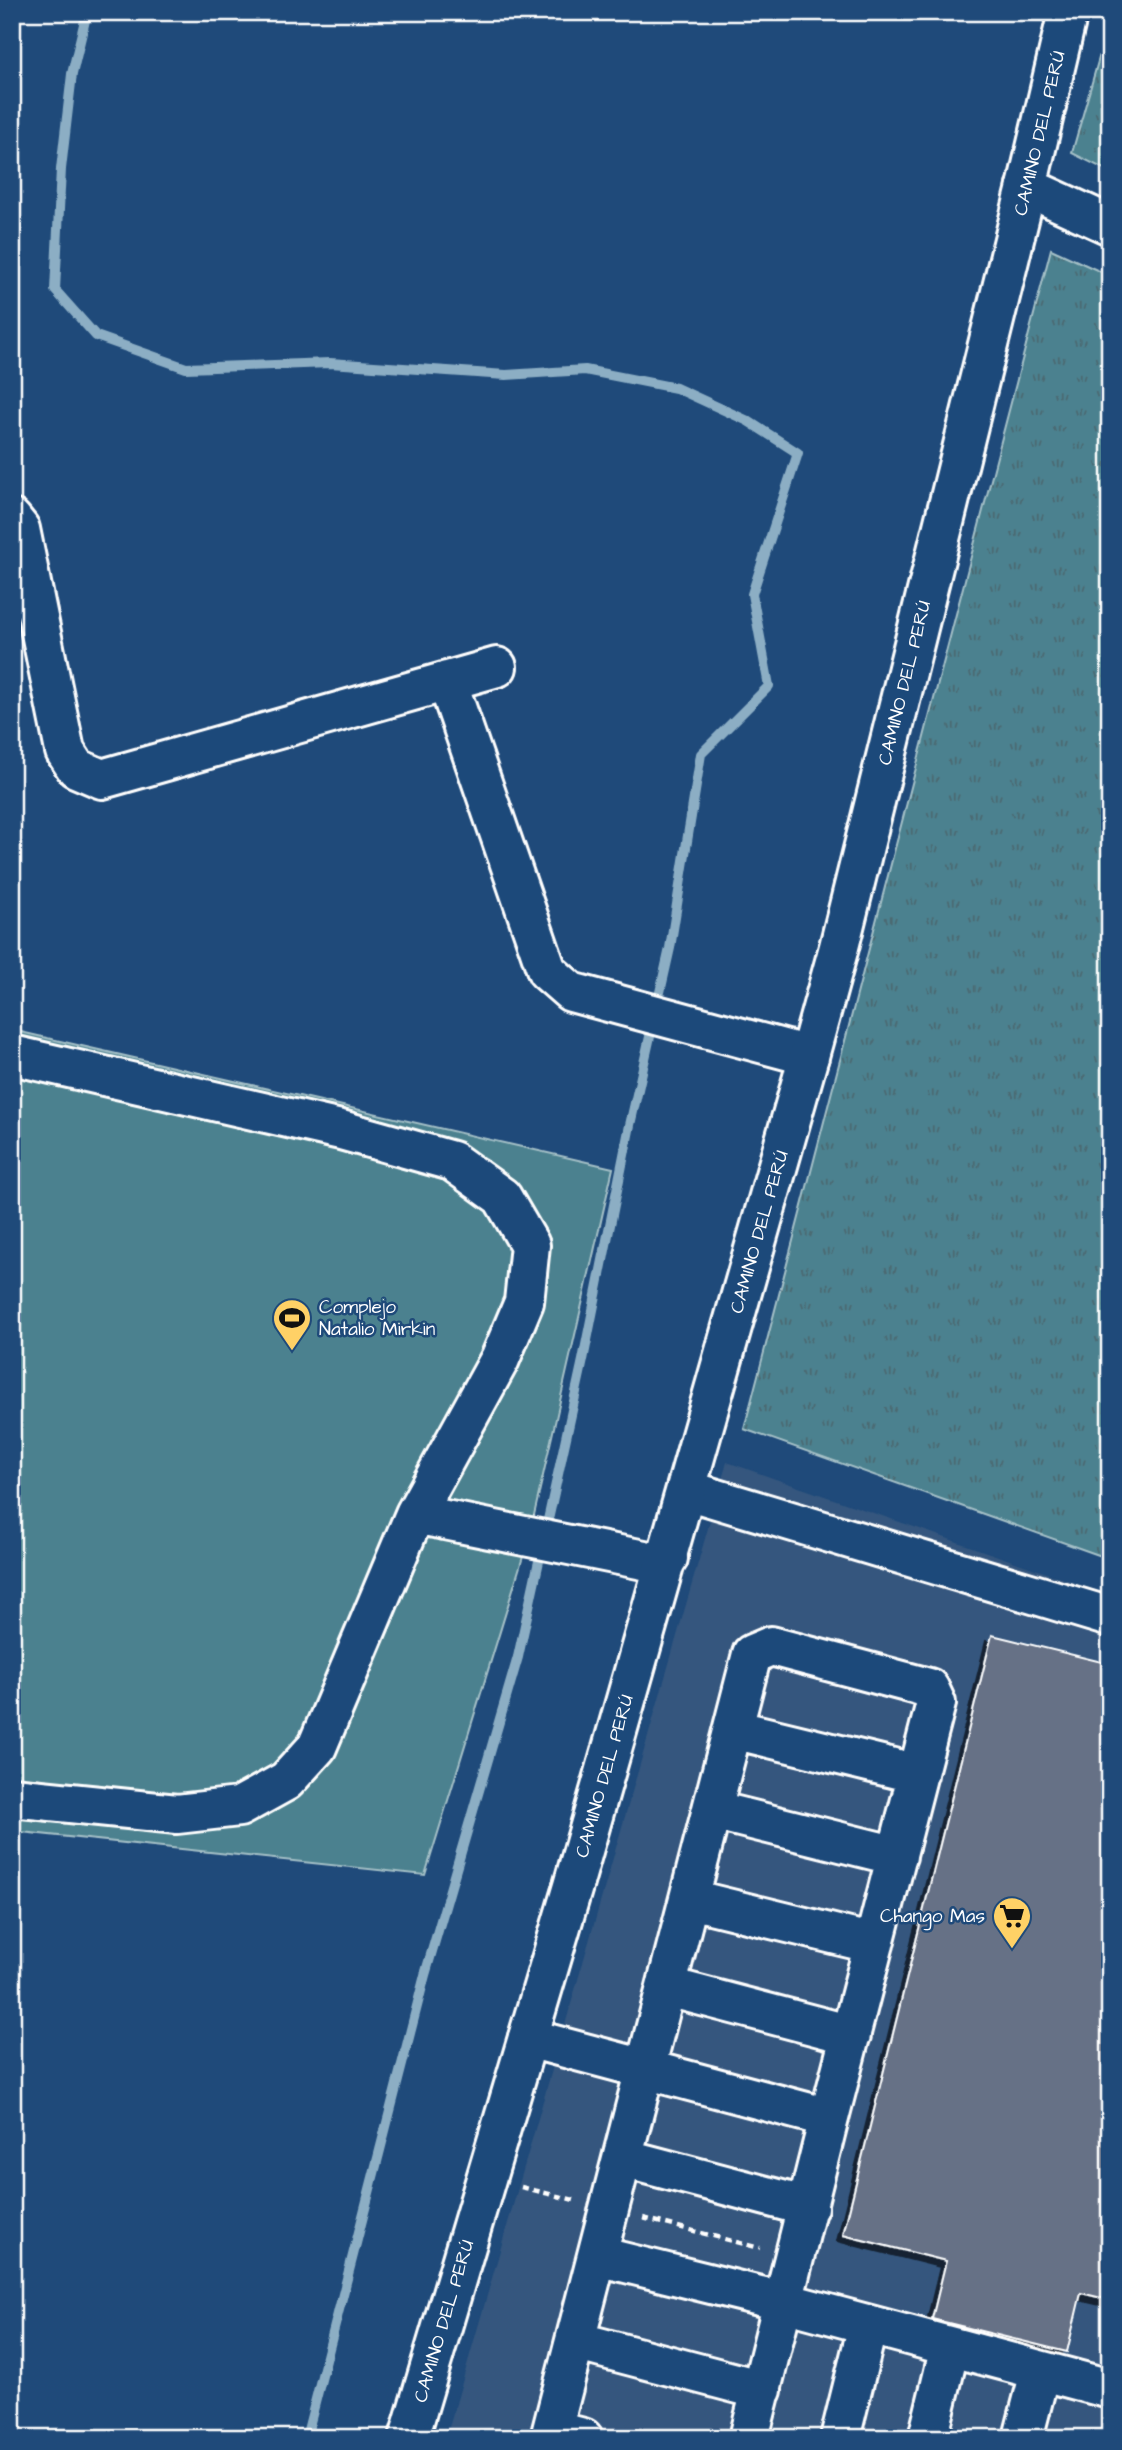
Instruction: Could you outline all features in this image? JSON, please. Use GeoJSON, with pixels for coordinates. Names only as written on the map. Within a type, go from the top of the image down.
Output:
{"type":"FeatureCollection","features":[{"type":"Feature","properties":{"kind":"main road","name":"CAMINO DEL PERÚ"},"geometry":{"type":"LineString","coordinates":[[409,2438],[668,1559],[839,947],[1068,12]]}},
{"type":"Feature","properties":{"kind":"main road"},"geometry":{"type":"LineString","coordinates":[[1027,187],[1110,225]]}},
{"type":"Feature","properties":{"kind":"main road"},"geometry":{"type":"LineString","coordinates":[[12,519],[20,529],[65,751],[76,768],[102,779],[497,667]]}},
{"type":"Feature","properties":{"kind":"main road"},"geometry":{"type":"LineString","coordinates":[[447,681],[547,971],[571,992],[809,1056]]}},
{"type":"Feature","properties":{"kind":"main road"},"geometry":{"type":"LineString","coordinates":[[12,1055],[341,1130],[452,1161],[502,1197],[530,1245],[524,1302],[500,1359],[415,1514],[317,1747],[286,1781],[239,1807],[177,1814],[12,1797]]}},
{"type":"Feature","properties":{"kind":"main road"},"geometry":{"type":"LineString","coordinates":[[687,1490],[1110,1617]]}},
{"type":"Feature","properties":{"kind":"main road"},"geometry":{"type":"LineString","coordinates":[[415,1514],[654,1562],[668,1559]]}},
{"type":"Feature","properties":{"kind":"main road"},"geometry":{"type":"LineString","coordinates":[[562,2435],[575,2342],[752,1654],[771,1646],[929,1688],[936,1703],[749,2438]]}},
{"type":"Feature","properties":{"kind":"main road"},"geometry":{"type":"LineString","coordinates":[[733,1728],[918,1774]]}},
{"type":"Feature","properties":{"kind":"main road"},"geometry":{"type":"LineString","coordinates":[[712,1810],[897,1856]]}},
{"type":"Feature","properties":{"kind":"main road"},"geometry":{"type":"LineString","coordinates":[[690,1899],[874,1944]]}},
{"type":"Feature","properties":{"kind":"main road"},"geometry":{"type":"LineString","coordinates":[[668,1987],[851,2035]]}},
{"type":"Feature","properties":{"kind":"main road"},"geometry":{"type":"LineString","coordinates":[[528,2038],[829,2118]]}},
{"type":"Feature","properties":{"kind":"main road"},"geometry":{"type":"LineString","coordinates":[[623,2158],[807,2207]]}},
{"type":"Feature","properties":{"kind":"main road"},"geometry":{"type":"LineString","coordinates":[[598,2256],[784,2302],[1110,2389]]}},
{"type":"Feature","properties":{"kind":"main road"},"geometry":{"type":"LineString","coordinates":[[840,2438],[868,2325]]}},
{"type":"Feature","properties":{"kind":"main road"},"geometry":{"type":"LineString","coordinates":[[575,2342],[762,2390]]}},
{"type":"Feature","properties":{"kind":"main road"},"geometry":{"type":"LineString","coordinates":[[928,2438],[950,2347]]}},
{"type":"Feature","properties":{"kind":"main road"},"geometry":{"type":"LineString","coordinates":[[1023,2438],[1040,2372]]}},
{"type":"Feature","properties":{"kind":"shaded area"},"geometry":{"type":"Polygon","coordinates":[[[727,1462],[1110,1595],[1110,2438],[446,2438],[727,1462]]]}},
{"type":"Feature","properties":{"kind":"green space"},"geometry":{"type":"Polygon","coordinates":[[[1110,19],[1110,172],[1072,153],[1110,19]]]}},
{"type":"Feature","properties":{"kind":"green space"},"geometry":{"type":"Polygon","coordinates":[[[1051,249],[1110,276],[1110,1559],[744,1429],[1051,249]]]}},
{"type":"Feature","properties":{"kind":"green space","name":"Complejo Natalio Mirkin"},"geometry":{"type":"Polygon","coordinates":[[[12,1030],[613,1168],[529,1537],[425,1875],[12,1831],[12,1030]]]}},
{"type":"Feature","properties":{"kind":"building","name":"Chango Mas"},"geometry":{"type":"Polygon","coordinates":[[[992,1635],[1110,1664],[1110,2300],[1081,2293],[1067,2352],[932,2319],[946,2261],[843,2235],[992,1635]]]}},
{"type":"Feature","properties":{"kind":"waterway"},"geometry":{"type":"LineString","coordinates":[[87,12],[72,74],[61,169],[55,290],[96,336],[186,368],[330,363],[506,375],[585,370],[676,388],[748,421],[798,453],[752,594],[769,686],[701,754],[670,948],[518,1657],[425,1975],[306,2438]]}},
{"type":"Feature","properties":{"kind":"place","name":"Complejo Natalio Mirkin"},"geometry":{"type":"Point","coordinates":[292,1352]}},
{"type":"Feature","properties":{"kind":"place","name":"Chango Mas"},"geometry":{"type":"Point","coordinates":[1012,1950]}}]}
